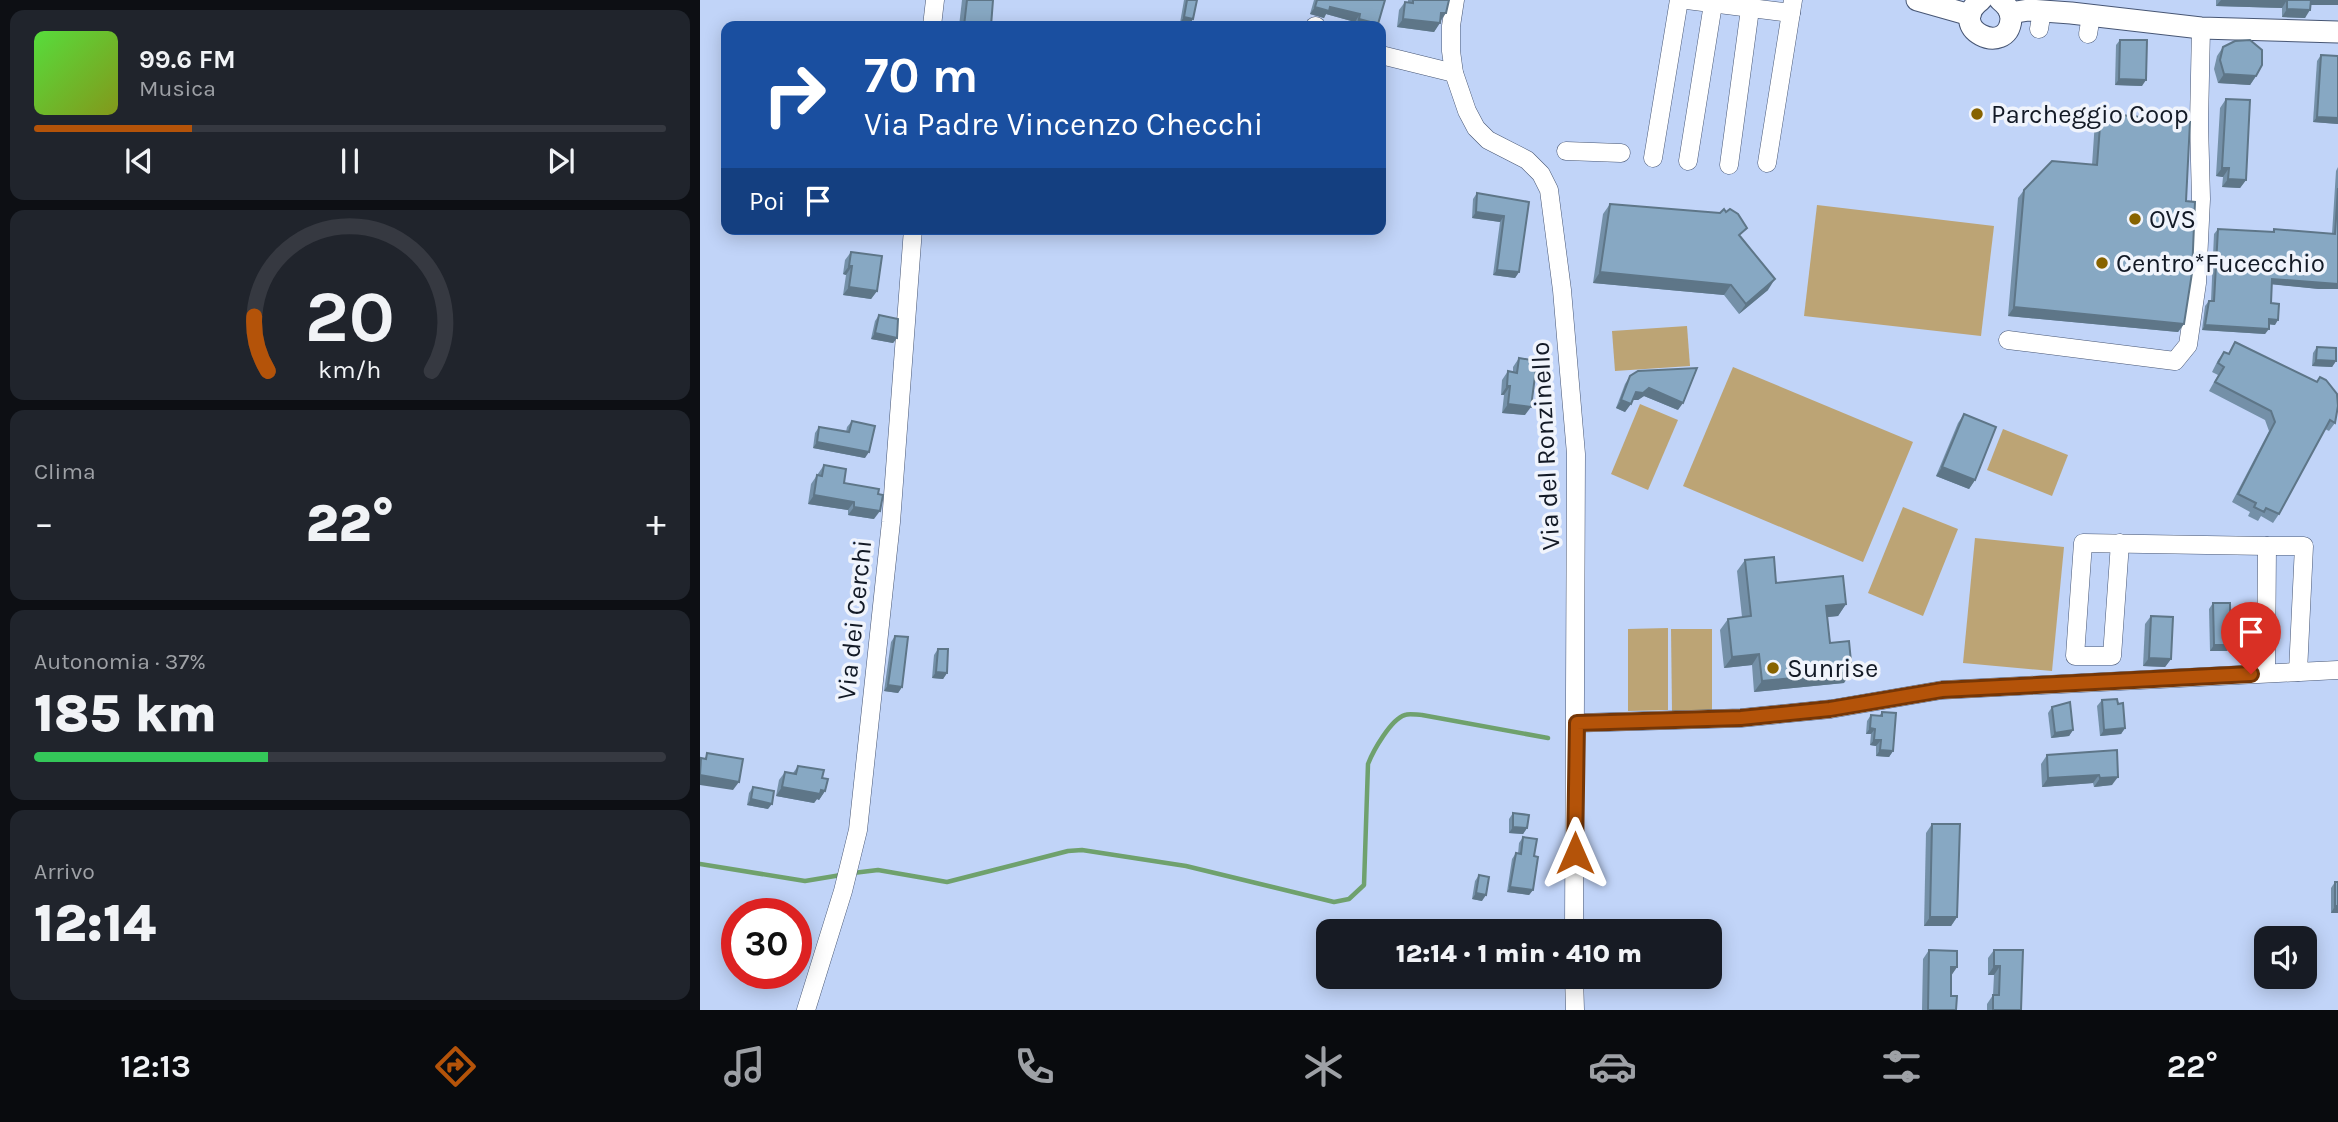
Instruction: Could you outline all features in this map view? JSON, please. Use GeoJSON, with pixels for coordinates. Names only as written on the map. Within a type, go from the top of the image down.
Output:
{"type":"FeatureCollection","features":[{"type":"Feature","properties":{"kind":"main road"},"geometry":{"type":"LineString","coordinates":[[1917,0],[1975,7],[1970,21],[1975,32],[1986,38],[2006,32],[2011,20],[2005,6]]}},
{"type":"Feature","properties":{"kind":"main road"},"geometry":{"type":"LineString","coordinates":[[2005,6],[2041,20],[2090,25],[2338,33]]}},
{"type":"Feature","properties":{"kind":"street"},"geometry":{"type":"LineString","coordinates":[[933,21],[935,0]]}},
{"type":"Feature","properties":{"kind":"street","name":"Via del Ronzinello"},"geometry":{"type":"LineString","coordinates":[[1455,0],[1451,51],[1454,73],[1467,111],[1476,128],[1488,140],[1527,160],[1541,174],[1549,190],[1562,289],[1576,454],[1574,919]]}},
{"type":"Feature","properties":{"kind":"street"},"geometry":{"type":"LineString","coordinates":[[1654,158],[1679,0]]}},
{"type":"Feature","properties":{"kind":"street"},"geometry":{"type":"LineString","coordinates":[[1687,0],[1750,9],[1792,6],[1767,163]]}},
{"type":"Feature","properties":{"kind":"street"},"geometry":{"type":"LineString","coordinates":[[1688,162],[1713,4]]}},
{"type":"Feature","properties":{"kind":"street"},"geometry":{"type":"LineString","coordinates":[[1729,165],[1750,9]]}},
{"type":"Feature","properties":{"kind":"street"},"geometry":{"type":"LineString","coordinates":[[2008,340],[2175,361],[2188,345],[2197,283],[2202,199],[2199,123],[2201,28]]}},
{"type":"Feature","properties":{"kind":"street"},"geometry":{"type":"LineString","coordinates":[[1386,56],[1454,73]]}},
{"type":"Feature","properties":{"kind":"street"},"geometry":{"type":"LineString","coordinates":[[1566,151],[1621,153]]}},
{"type":"Feature","properties":{"kind":"street","name":"Via dei Cerchi"},"geometry":{"type":"LineString","coordinates":[[806,1010],[843,891],[858,830],[891,522],[913,235]]}},
{"type":"Feature","properties":{"kind":"street"},"geometry":{"type":"LineString","coordinates":[[2120,543],[2112,656],[2076,656],[2083,543],[2120,543],[2304,546],[2298,672]]}},
{"type":"Feature","properties":{"kind":"street"},"geometry":{"type":"LineString","coordinates":[[2266,673],[2267,546]]}},
{"type":"Feature","properties":{"kind":"street"},"geometry":{"type":"LineString","coordinates":[[1577,723],[1741,718],[1830,709],[1942,690],[2338,670]]}},
{"type":"Feature","properties":{"kind":"street"},"geometry":{"type":"LineString","coordinates":[[1574,989],[1574,1010]]}},
{"type":"Feature","properties":{"kind":"shaded area"},"geometry":{"type":"Polygon","coordinates":[[[1817,205],[1994,226],[1981,336],[1804,316],[1817,205]]]}},
{"type":"Feature","properties":{"kind":"shaded area"},"geometry":{"type":"Polygon","coordinates":[[[1687,326],[1690,366],[1615,371],[1612,331],[1687,326]]]}},
{"type":"Feature","properties":{"kind":"shaded area"},"geometry":{"type":"Polygon","coordinates":[[[1733,367],[1913,442],[1863,562],[1683,486],[1733,367]]]}},
{"type":"Feature","properties":{"kind":"shaded area"},"geometry":{"type":"Polygon","coordinates":[[[1640,404],[1678,420],[1648,490],[1611,474],[1640,404]]]}},
{"type":"Feature","properties":{"kind":"shaded area"},"geometry":{"type":"Polygon","coordinates":[[[2003,429],[2068,455],[2052,496],[1987,470],[2003,429]]]}},
{"type":"Feature","properties":{"kind":"shaded area"},"geometry":{"type":"Polygon","coordinates":[[[1903,507],[1958,529],[1923,616],[1868,593],[1903,507]]]}},
{"type":"Feature","properties":{"kind":"shaded area"},"geometry":{"type":"Polygon","coordinates":[[[1975,538],[2064,547],[2052,671],[1963,663],[1975,538]]]}},
{"type":"Feature","properties":{"kind":"shaded area"},"geometry":{"type":"Polygon","coordinates":[[[1668,628],[1668,710],[1628,711],[1628,629],[1668,628]]]}},
{"type":"Feature","properties":{"kind":"shaded area"},"geometry":{"type":"Polygon","coordinates":[[[1671,629],[1712,629],[1712,712],[1672,712],[1671,629]]]}},
{"type":"Feature","properties":{"kind":"building"},"geometry":{"type":"Polygon","coordinates":[[[967,0],[993,0],[991,21],[965,21],[967,0]]]}},
{"type":"Feature","properties":{"kind":"building"},"geometry":{"type":"Polygon","coordinates":[[[1187,0],[1197,0],[1193,19],[1184,17],[1187,0]]]}},
{"type":"Feature","properties":{"kind":"building"},"geometry":{"type":"Polygon","coordinates":[[[1317,0],[1385,0],[1379,21],[1359,19],[1360,14],[1330,7],[1329,11],[1315,7],[1317,0]]]}},
{"type":"Feature","properties":{"kind":"building"},"geometry":{"type":"Polygon","coordinates":[[[1413,0],[1449,0],[1446,13],[1441,13],[1440,23],[1403,19],[1405,2],[1413,3],[1413,0]]]}},
{"type":"Feature","properties":{"kind":"building"},"geometry":{"type":"Polygon","coordinates":[[[2287,0],[2311,0],[2310,10],[2287,9],[2287,0]]]}},
{"type":"Feature","properties":{"kind":"building"},"geometry":{"type":"Polygon","coordinates":[[[2120,40],[2147,40],[2146,80],[2119,79],[2120,40]]]}},
{"type":"Feature","properties":{"kind":"building"},"geometry":{"type":"Polygon","coordinates":[[[2250,40],[2262,50],[2262,65],[2256,76],[2224,74],[2220,60],[2223,47],[2235,41],[2250,40]]]}},
{"type":"Feature","properties":{"kind":"building"},"geometry":{"type":"Polygon","coordinates":[[[2321,55],[2338,56],[2338,118],[2317,117],[2321,55]]]}},
{"type":"Feature","properties":{"kind":"building"},"geometry":{"type":"Polygon","coordinates":[[[2226,99],[2250,100],[2246,180],[2228,179],[2229,168],[2222,168],[2226,99]]]}},
{"type":"Feature","properties":{"kind":"building","name":"Centro*Fucecchio"},"geometry":{"type":"Polygon","coordinates":[[[2101,113],[2190,122],[2186,201],[2195,202],[2192,273],[2184,324],[2014,307],[2024,190],[2052,161],[2097,165],[2101,113]]]}},
{"type":"Feature","properties":{"kind":"building"},"geometry":{"type":"Polygon","coordinates":[[[2338,188],[2338,284],[2272,279],[2271,303],[2279,304],[2278,320],[2269,319],[2269,329],[2205,325],[2209,301],[2214,301],[2218,229],[2274,232],[2274,229],[2335,234],[2338,188]]]}},
{"type":"Feature","properties":{"kind":"building"},"geometry":{"type":"Polygon","coordinates":[[[1477,193],[1529,202],[1519,272],[1497,270],[1504,216],[1476,212],[1477,193]]]}},
{"type":"Feature","properties":{"kind":"building"},"geometry":{"type":"Polygon","coordinates":[[[1610,204],[1720,213],[1724,209],[1726,212],[1730,209],[1738,214],[1747,228],[1739,235],[1775,279],[1746,304],[1731,285],[1600,272],[1610,204]]]}},
{"type":"Feature","properties":{"kind":"building"},"geometry":{"type":"Polygon","coordinates":[[[851,252],[882,256],[877,291],[849,287],[851,252]]]}},
{"type":"Feature","properties":{"kind":"building"},"geometry":{"type":"Polygon","coordinates":[[[879,315],[898,319],[897,338],[875,333],[879,315]]]}},
{"type":"Feature","properties":{"kind":"building"},"geometry":{"type":"Polygon","coordinates":[[[2235,342],[2317,382],[2320,377],[2326,380],[2337,394],[2335,423],[2330,420],[2279,514],[2266,508],[2264,512],[2254,507],[2256,503],[2238,494],[2275,422],[2271,411],[2215,382],[2224,367],[2218,363],[2224,352],[2229,354],[2235,342]]]}},
{"type":"Feature","properties":{"kind":"building"},"geometry":{"type":"Polygon","coordinates":[[[2317,347],[2336,348],[2336,361],[2316,360],[2317,347]]]}},
{"type":"Feature","properties":{"kind":"building"},"geometry":{"type":"Polygon","coordinates":[[[1519,358],[1537,361],[1531,407],[1508,404],[1508,371],[1517,373],[1519,358]]]}},
{"type":"Feature","properties":{"kind":"building"},"geometry":{"type":"Polygon","coordinates":[[[1697,368],[1683,403],[1649,388],[1643,393],[1636,392],[1631,404],[1621,400],[1630,376],[1638,371],[1697,368]]]}},
{"type":"Feature","properties":{"kind":"building"},"geometry":{"type":"Polygon","coordinates":[[[1964,414],[1996,427],[1975,480],[1942,467],[1964,414]]]}},
{"type":"Feature","properties":{"kind":"building"},"geometry":{"type":"Polygon","coordinates":[[[852,421],[875,426],[869,452],[817,442],[819,427],[849,432],[852,421]]]}},
{"type":"Feature","properties":{"kind":"building"},"geometry":{"type":"Polygon","coordinates":[[[824,465],[846,469],[844,483],[879,489],[878,494],[883,495],[880,511],[854,507],[854,502],[814,495],[817,475],[822,476],[824,465]]]}},
{"type":"Feature","properties":{"kind":"building"},"geometry":{"type":"Polygon","coordinates":[[[1774,557],[1776,583],[1843,576],[1846,604],[1826,606],[1830,643],[1849,641],[1852,672],[1762,681],[1759,654],[1732,657],[1728,619],[1751,616],[1745,560],[1774,557]]]}},
{"type":"Feature","properties":{"kind":"building"},"geometry":{"type":"Polygon","coordinates":[[[2213,603],[2230,603],[2231,645],[2214,645],[2213,603]]]}},
{"type":"Feature","properties":{"kind":"building"},"geometry":{"type":"Polygon","coordinates":[[[2151,616],[2173,617],[2171,659],[2149,658],[2151,616]]]}},
{"type":"Feature","properties":{"kind":"building"},"geometry":{"type":"Polygon","coordinates":[[[895,636],[908,637],[902,687],[888,685],[895,636]]]}},
{"type":"Feature","properties":{"kind":"building"},"geometry":{"type":"Polygon","coordinates":[[[938,649],[948,649],[947,673],[936,672],[938,649]]]}},
{"type":"Feature","properties":{"kind":"building"},"geometry":{"type":"Polygon","coordinates":[[[2117,699],[2118,704],[2123,703],[2125,728],[2104,730],[2102,700],[2117,699]]]}},
{"type":"Feature","properties":{"kind":"building"},"geometry":{"type":"Polygon","coordinates":[[[2070,702],[2073,730],[2055,733],[2052,707],[2070,702]]]}},
{"type":"Feature","properties":{"kind":"building"},"geometry":{"type":"Polygon","coordinates":[[[1882,712],[1896,713],[1893,751],[1880,750],[1881,740],[1874,740],[1875,729],[1870,728],[1871,715],[1882,716],[1882,712]]]}},
{"type":"Feature","properties":{"kind":"building"},"geometry":{"type":"Polygon","coordinates":[[[2117,750],[2118,777],[2100,778],[2099,775],[2048,778],[2047,755],[2117,750]]]}},
{"type":"Feature","properties":{"kind":"building"},"geometry":{"type":"Polygon","coordinates":[[[707,753],[743,759],[739,782],[700,775],[701,758],[706,759],[707,753]]]}},
{"type":"Feature","properties":{"kind":"building"},"geometry":{"type":"Polygon","coordinates":[[[798,766],[824,770],[822,778],[828,779],[825,791],[821,790],[820,794],[782,787],[785,772],[796,774],[798,766]]]}},
{"type":"Feature","properties":{"kind":"building"},"geometry":{"type":"Polygon","coordinates":[[[753,787],[774,791],[772,804],[751,799],[753,787]]]}},
{"type":"Feature","properties":{"kind":"building"},"geometry":{"type":"Polygon","coordinates":[[[1513,813],[1529,815],[1527,828],[1513,827],[1513,813]]]}},
{"type":"Feature","properties":{"kind":"building"},"geometry":{"type":"Polygon","coordinates":[[[1932,824],[1960,824],[1957,917],[1930,917],[1932,824]]]}},
{"type":"Feature","properties":{"kind":"building"},"geometry":{"type":"Polygon","coordinates":[[[1523,837],[1537,839],[1534,856],[1538,857],[1533,890],[1510,887],[1516,853],[1521,854],[1523,837]]]}},
{"type":"Feature","properties":{"kind":"building"},"geometry":{"type":"Polygon","coordinates":[[[1479,875],[1489,877],[1486,895],[1476,893],[1479,875]]]}},
{"type":"Feature","properties":{"kind":"building"},"geometry":{"type":"Polygon","coordinates":[[[2335,882],[2338,882],[2338,906],[2335,906],[2335,882]]]}},
{"type":"Feature","properties":{"kind":"building"},"geometry":{"type":"Polygon","coordinates":[[[1929,950],[1957,951],[1957,967],[1951,967],[1951,996],[1957,996],[1956,1010],[1928,1010],[1929,950]]]}},
{"type":"Feature","properties":{"kind":"building"},"geometry":{"type":"Polygon","coordinates":[[[1994,950],[2023,950],[2021,1010],[1993,1010],[1993,995],[1999,995],[2000,966],[1994,966],[1994,950]]]}},
{"type":"Feature","properties":{"kind":"waterway"},"geometry":{"type":"LineString","coordinates":[[853,873],[878,870],[947,882],[1068,851],[1082,850],[1186,866],[1334,902],[1349,899],[1364,885],[1368,764],[1383,736],[1400,718],[1409,714],[1422,715],[1548,738]]}},
{"type":"Feature","properties":{"kind":"waterway"},"geometry":{"type":"LineString","coordinates":[[700,864],[805,881],[841,875]]}},
{"type":"Feature","properties":{"kind":"place","name":"Parcheggio Coop"},"geometry":{"type":"Point","coordinates":[1977,114]}},
{"type":"Feature","properties":{"kind":"place","name":"OVS"},"geometry":{"type":"Point","coordinates":[2135,219]}},
{"type":"Feature","properties":{"kind":"place","name":"Centro*Fucecchio"},"geometry":{"type":"Point","coordinates":[2102,263]}},
{"type":"Feature","properties":{"kind":"place","name":"Sunrise"},"geometry":{"type":"Point","coordinates":[1773,668]}},
{"type":"Feature","properties":{"kind":"route"},"geometry":{"type":"LineString","coordinates":[[1575,853],[1577,723],[1741,718],[1830,709],[1942,690],[2251,674]]}}]}
